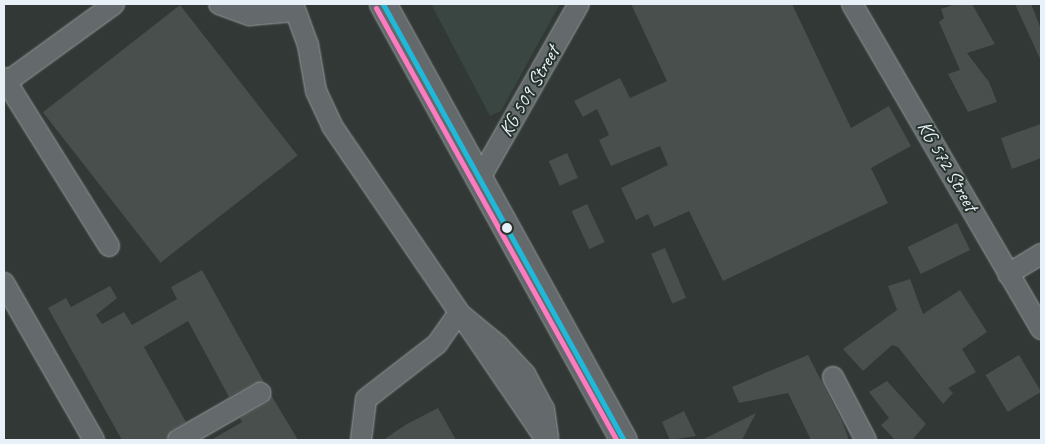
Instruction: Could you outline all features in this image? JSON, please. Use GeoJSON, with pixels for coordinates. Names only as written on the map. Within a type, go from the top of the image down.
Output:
{"type":"FeatureCollection","features":[{"type":"Feature","properties":{"kind":"main road"},"geometry":{"type":"LineString","coordinates":[[383,4],[624,440]]}},
{"type":"Feature","properties":{"kind":"street"},"geometry":{"type":"LineString","coordinates":[[109,246],[5,81],[114,4]]}},
{"type":"Feature","properties":{"kind":"street"},"geometry":{"type":"LineString","coordinates":[[219,4],[250,14],[294,7],[308,45],[316,91],[332,126],[547,440]]}},
{"type":"Feature","properties":{"kind":"street","name":"KG 509 Street"},"geometry":{"type":"LineString","coordinates":[[480,178],[579,4]]}},
{"type":"Feature","properties":{"kind":"street","name":"KG 572 Street"},"geometry":{"type":"LineString","coordinates":[[852,4],[1041,329]]}},
{"type":"Feature","properties":{"kind":"street"},"geometry":{"type":"LineString","coordinates":[[1008,274],[1041,254]]}},
{"type":"Feature","properties":{"kind":"street"},"geometry":{"type":"LineString","coordinates":[[4,283],[94,440]]}},
{"type":"Feature","properties":{"kind":"street"},"geometry":{"type":"LineString","coordinates":[[361,440],[366,400],[437,344],[459,313]]}},
{"type":"Feature","properties":{"kind":"street"},"geometry":{"type":"LineString","coordinates":[[833,377],[866,440]]}},
{"type":"Feature","properties":{"kind":"street"},"geometry":{"type":"LineString","coordinates":[[178,440],[260,393]]}},
{"type":"Feature","properties":{"kind":"shaded area"},"geometry":{"type":"Polygon","coordinates":[[[431,4],[560,4],[501,111],[490,116],[431,4]]]}},
{"type":"Feature","properties":{"kind":"building"},"geometry":{"type":"Polygon","coordinates":[[[631,4],[792,4],[851,128],[889,106],[911,146],[871,168],[888,203],[723,281],[689,211],[654,227],[648,214],[636,220],[621,188],[668,165],[660,146],[611,166],[599,140],[609,135],[597,109],[583,117],[574,101],[620,78],[630,98],[667,81],[631,4]]]}},
{"type":"Feature","properties":{"kind":"building"},"geometry":{"type":"Polygon","coordinates":[[[956,4],[972,4],[995,44],[967,53],[989,82],[997,102],[968,112],[948,74],[960,70],[939,22],[944,18],[941,9],[956,4]]]}},
{"type":"Feature","properties":{"kind":"building"},"geometry":{"type":"Polygon","coordinates":[[[1015,4],[1031,4],[1041,29],[1041,61],[1015,4]]]}},
{"type":"Feature","properties":{"kind":"building"},"geometry":{"type":"Polygon","coordinates":[[[180,5],[298,156],[160,263],[43,112],[180,5]]]}},
{"type":"Feature","properties":{"kind":"building"},"geometry":{"type":"Polygon","coordinates":[[[1041,124],[1041,158],[1012,169],[1001,138],[1041,124]]]}},
{"type":"Feature","properties":{"kind":"building"},"geometry":{"type":"Polygon","coordinates":[[[567,153],[578,178],[560,186],[549,161],[567,153]]]}},
{"type":"Feature","properties":{"kind":"building"},"geometry":{"type":"Polygon","coordinates":[[[587,204],[605,242],[589,249],[572,211],[587,204]]]}},
{"type":"Feature","properties":{"kind":"building"},"geometry":{"type":"Polygon","coordinates":[[[957,223],[970,250],[921,274],[908,247],[957,223]]]}},
{"type":"Feature","properties":{"kind":"building"},"geometry":{"type":"Polygon","coordinates":[[[665,248],[686,298],[672,304],[651,254],[665,248]]]}},
{"type":"Feature","properties":{"kind":"building"},"geometry":{"type":"Polygon","coordinates":[[[202,270],[264,382],[254,383],[229,397],[188,321],[144,347],[186,422],[172,430],[166,440],[122,440],[48,308],[66,298],[71,307],[110,286],[117,298],[96,315],[102,324],[124,312],[132,325],[177,299],[171,287],[202,270]]]}},
{"type":"Feature","properties":{"kind":"building"},"geometry":{"type":"Polygon","coordinates":[[[910,279],[923,314],[960,290],[987,332],[962,349],[976,372],[948,388],[953,393],[943,404],[898,347],[892,345],[863,371],[843,349],[897,310],[888,286],[910,279]]]}},
{"type":"Feature","properties":{"kind":"building"},"geometry":{"type":"Polygon","coordinates":[[[808,355],[842,421],[849,440],[811,440],[788,393],[739,403],[732,387],[808,355]]]}},
{"type":"Feature","properties":{"kind":"building"},"geometry":{"type":"Polygon","coordinates":[[[1019,355],[1041,392],[1008,412],[986,375],[1019,355]]]}},
{"type":"Feature","properties":{"kind":"building"},"geometry":{"type":"Polygon","coordinates":[[[887,381],[926,424],[912,440],[895,440],[881,425],[889,418],[869,392],[887,381]]]}},
{"type":"Feature","properties":{"kind":"building"},"geometry":{"type":"Polygon","coordinates":[[[271,395],[298,440],[211,440],[242,422],[240,418],[266,403],[271,395]]]}},
{"type":"Feature","properties":{"kind":"building"},"geometry":{"type":"Polygon","coordinates":[[[438,408],[456,440],[383,440],[407,424],[438,408]]]}},
{"type":"Feature","properties":{"kind":"building"},"geometry":{"type":"Polygon","coordinates":[[[684,411],[696,436],[670,440],[662,422],[684,411]]]}},
{"type":"Feature","properties":{"kind":"building"},"geometry":{"type":"Polygon","coordinates":[[[756,413],[742,440],[702,440],[756,413]]]}},
{"type":"Feature","properties":{"kind":"transit line"},"geometry":{"type":"LineString","coordinates":[[383,4],[624,440]]}},
{"type":"Feature","properties":{"kind":"transit line"},"geometry":{"type":"LineString","coordinates":[[376,8],[616,440]]}}]}
